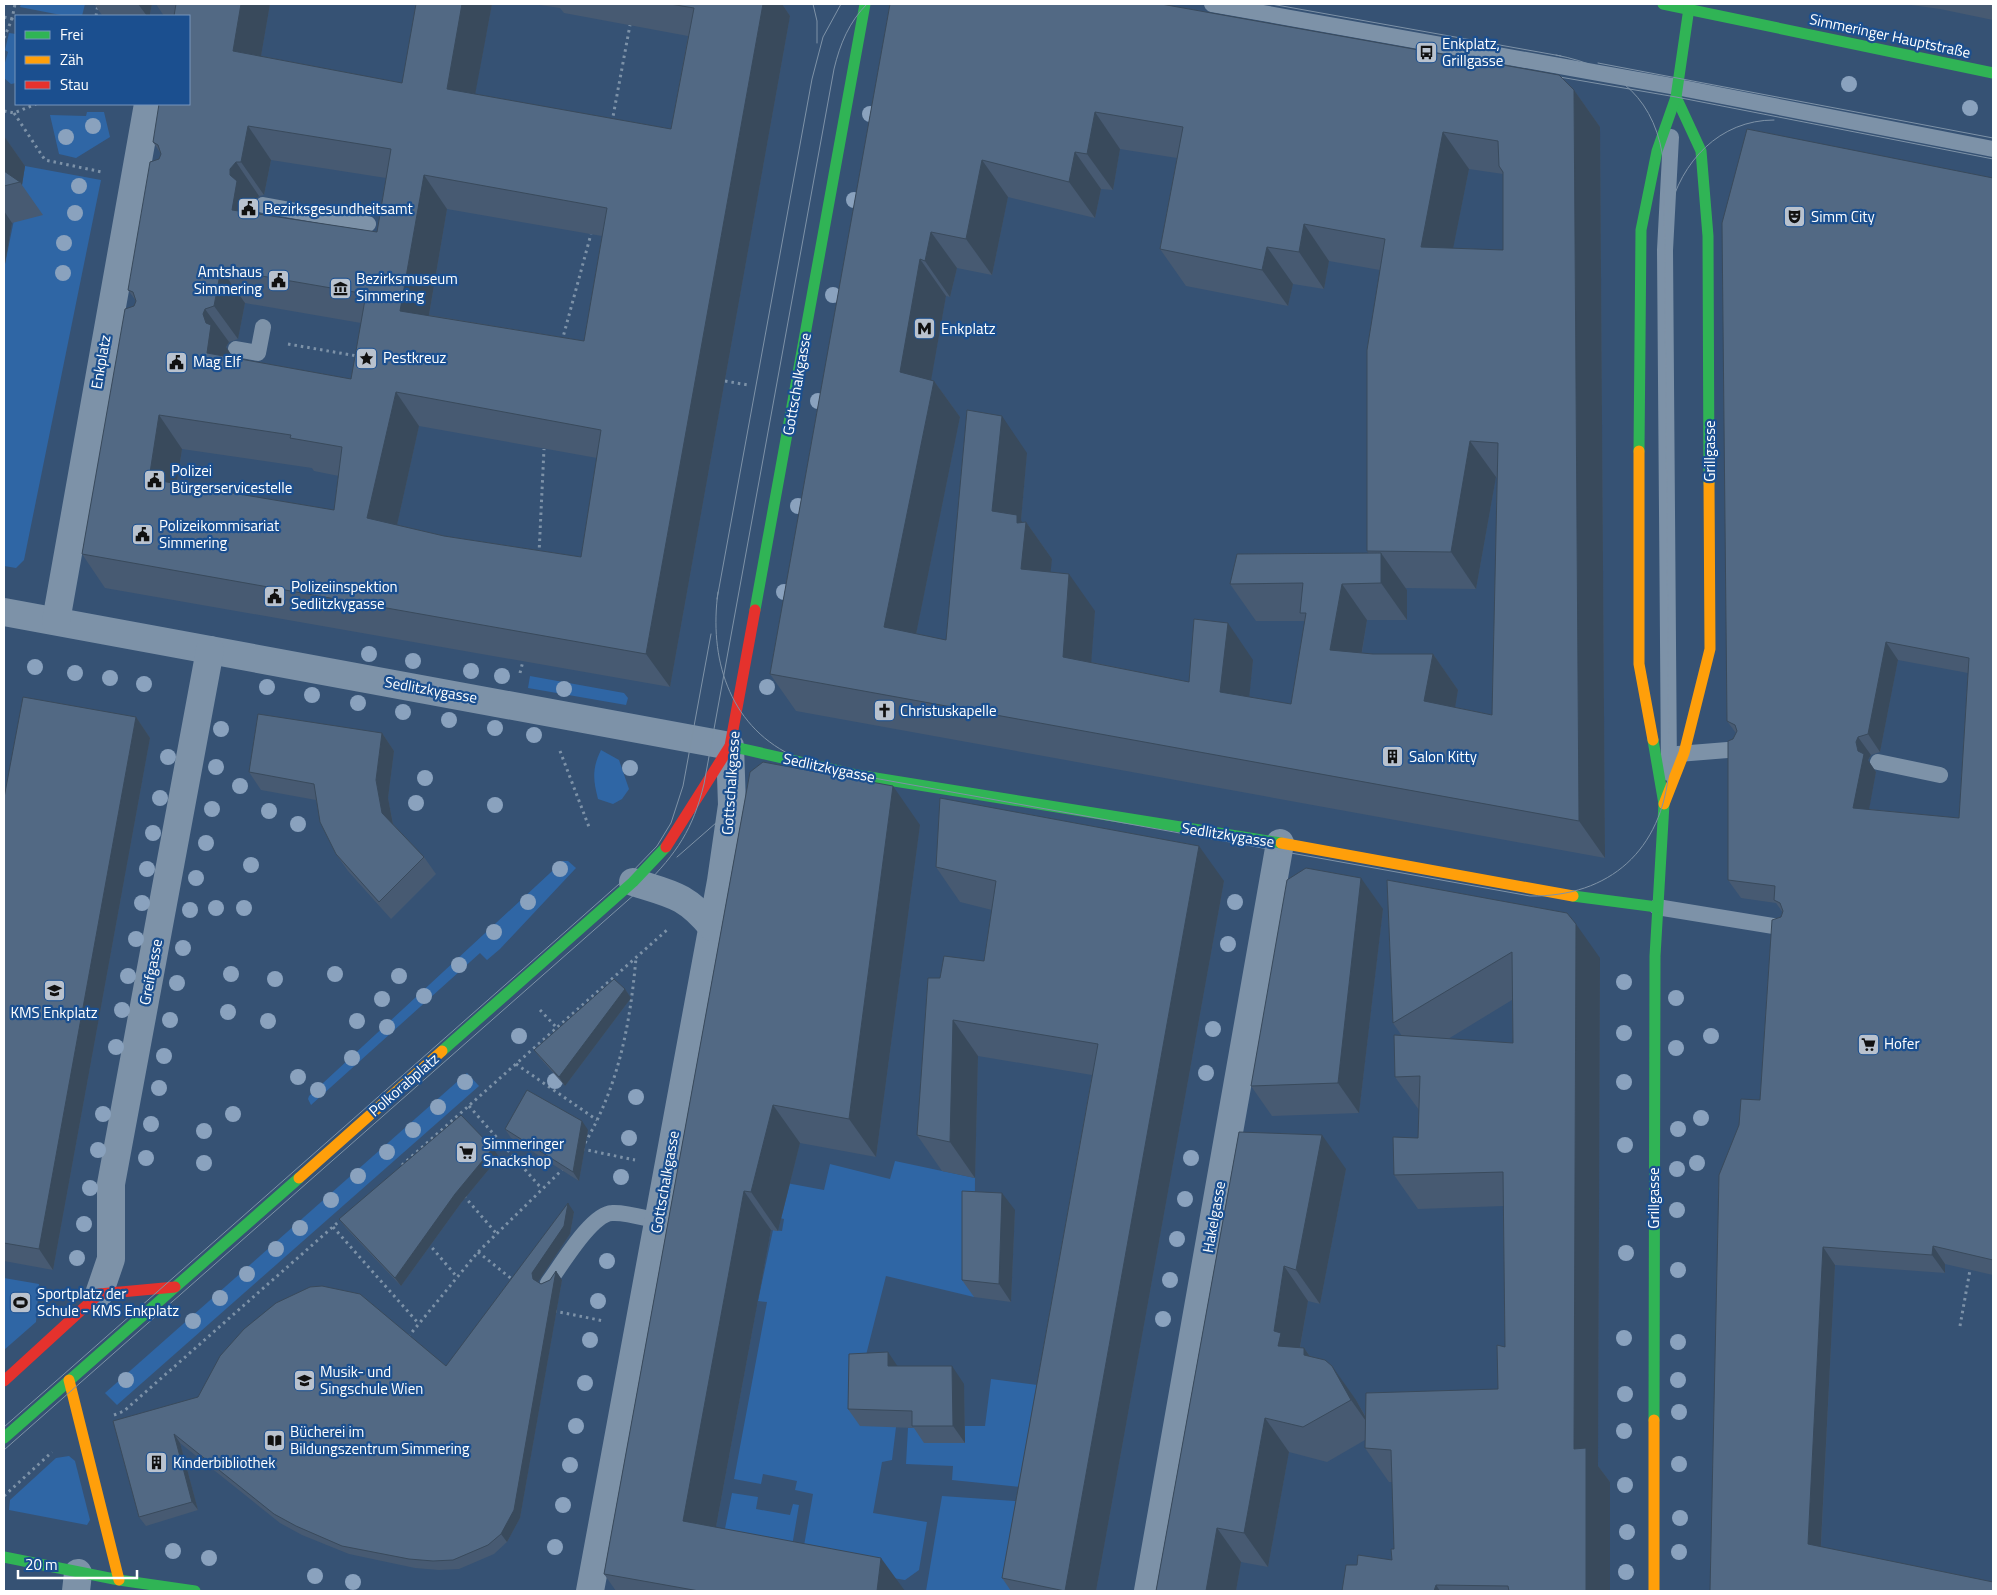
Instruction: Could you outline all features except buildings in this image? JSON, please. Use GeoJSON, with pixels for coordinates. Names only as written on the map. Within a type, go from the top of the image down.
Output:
{"type":"FeatureCollection","features":[{"type":"Feature","properties":{"kind":"main road","name":"Gottschalkgasse"},"geometry":{"type":"LineString","coordinates":[[730,746],[865,4]]}},
{"type":"Feature","properties":{"kind":"main road","name":"Simmeringer Hauptstraße"},"geometry":{"type":"LineString","coordinates":[[1663,4],[1691,6],[1993,73]]}},
{"type":"Feature","properties":{"kind":"main road","name":"Grillgasse"},"geometry":{"type":"LineString","coordinates":[[1670,755],[1639,664],[1641,230],[1657,151],[1676,92],[1691,6]]}},
{"type":"Feature","properties":{"kind":"main road","name":"Grillgasse"},"geometry":{"type":"LineString","coordinates":[[1670,755],[1710,649],[1708,236],[1701,151],[1676,92]]}},
{"type":"Feature","properties":{"kind":"main road","name":"Sedlitzkygasse"},"geometry":{"type":"LineString","coordinates":[[730,746],[857,775],[1280,843],[1537,891],[1657,907]]}},
{"type":"Feature","properties":{"kind":"main road","name":"Polkorabplatz"},"geometry":{"type":"LineString","coordinates":[[4,1438],[633,882],[655,861],[674,837],[730,746]]}},
{"type":"Feature","properties":{"kind":"main road","name":"Grillgasse"},"geometry":{"type":"LineString","coordinates":[[1654,1591],[1653,1279],[1657,907],[1664,804]]}},
{"type":"Feature","properties":{"kind":"main road"},"geometry":{"type":"LineString","coordinates":[[4,1381],[99,1294],[175,1287]]}},
{"type":"Feature","properties":{"kind":"main road"},"geometry":{"type":"LineString","coordinates":[[69,1380],[119,1580]]}},
{"type":"Feature","properties":{"kind":"main road"},"geometry":{"type":"LineString","coordinates":[[4,1557],[77,1582],[119,1580],[195,1591]]}},
{"type":"Feature","properties":{"kind":"street","name":"Enkplatz"},"geometry":{"type":"LineString","coordinates":[[56,621],[116,326],[143,180],[148,105]]}},
{"type":"Feature","properties":{"kind":"street","name":"Sedlitzkygasse"},"geometry":{"type":"LineString","coordinates":[[4,612],[730,746]]}},
{"type":"Feature","properties":{"kind":"street","name":"Greifgasse"},"geometry":{"type":"LineString","coordinates":[[99,1294],[110,1259],[111,1184],[210,650]]}},
{"type":"Feature","properties":{"kind":"street","name":"Gottschalkgasse"},"geometry":{"type":"LineString","coordinates":[[590,1591],[712,927],[732,805],[730,746]]}},
{"type":"Feature","properties":{"kind":"street","name":"Hakelgasse"},"geometry":{"type":"LineString","coordinates":[[1148,1591],[1280,843]]}},
{"type":"Feature","properties":{"kind":"street"},"geometry":{"type":"LineString","coordinates":[[633,882],[681,897],[694,907],[712,927]]}},
{"type":"Feature","properties":{"kind":"lane"},"geometry":{"type":"LineString","coordinates":[[1212,4],[1676,92],[1993,149]]}},
{"type":"Feature","properties":{"kind":"lane","name":"Grillgasse"},"geometry":{"type":"LineString","coordinates":[[1664,804],[1670,755],[1665,277],[1670,154],[1676,92]]}},
{"type":"Feature","properties":{"kind":"lane"},"geometry":{"type":"LineString","coordinates":[[262,205],[368,224]]}},
{"type":"Feature","properties":{"kind":"lane"},"geometry":{"type":"LineString","coordinates":[[236,349],[258,353],[262,333]]}},
{"type":"Feature","properties":{"kind":"lane"},"geometry":{"type":"LineString","coordinates":[[1670,755],[1740,749]]}},
{"type":"Feature","properties":{"kind":"lane"},"geometry":{"type":"LineString","coordinates":[[1878,762],[1940,775]]}},
{"type":"Feature","properties":{"kind":"lane"},"geometry":{"type":"LineString","coordinates":[[1657,907],[1786,928]]}},
{"type":"Feature","properties":{"kind":"lane"},"geometry":{"type":"LineString","coordinates":[[548,1283],[593,1222],[604,1214],[613,1212],[658,1221]]}},
{"type":"Feature","properties":{"kind":"path"},"geometry":{"type":"LineString","coordinates":[[4,38],[14,19],[15,4]]}},
{"type":"Feature","properties":{"kind":"path"},"geometry":{"type":"LineString","coordinates":[[4,17],[14,19]]}},
{"type":"Feature","properties":{"kind":"path"},"geometry":{"type":"LineString","coordinates":[[611,128],[630,25]]}},
{"type":"Feature","properties":{"kind":"path"},"geometry":{"type":"LineString","coordinates":[[4,111],[14,113],[34,105]]}},
{"type":"Feature","properties":{"kind":"path"},"geometry":{"type":"LineString","coordinates":[[14,113],[45,160],[143,180]]}},
{"type":"Feature","properties":{"kind":"path"},"geometry":{"type":"LineString","coordinates":[[560,347],[591,234]]}},
{"type":"Feature","properties":{"kind":"path"},"geometry":{"type":"LineString","coordinates":[[262,333],[357,356]]}},
{"type":"Feature","properties":{"kind":"path"},"geometry":{"type":"LineString","coordinates":[[725,381],[748,385]]}},
{"type":"Feature","properties":{"kind":"path"},"geometry":{"type":"LineString","coordinates":[[539,561],[544,449]]}},
{"type":"Feature","properties":{"kind":"path"},"geometry":{"type":"LineString","coordinates":[[559,748],[589,827]]}},
{"type":"Feature","properties":{"kind":"path"},"geometry":{"type":"LineString","coordinates":[[400,1167],[673,924]]}},
{"type":"Feature","properties":{"kind":"path"},"geometry":{"type":"LineString","coordinates":[[576,1155],[582,1148],[597,1120],[617,1069],[628,1032],[636,957]]}},
{"type":"Feature","properties":{"kind":"path"},"geometry":{"type":"LineString","coordinates":[[542,1012],[556,1028]]}},
{"type":"Feature","properties":{"kind":"path"},"geometry":{"type":"LineString","coordinates":[[516,1064],[597,1120]]}},
{"type":"Feature","properties":{"kind":"path"},"geometry":{"type":"LineString","coordinates":[[469,1106],[542,1189]]}},
{"type":"Feature","properties":{"kind":"path"},"geometry":{"type":"LineString","coordinates":[[422,1147],[429,1154]]}},
{"type":"Feature","properties":{"kind":"path"},"geometry":{"type":"LineString","coordinates":[[582,1148],[668,1167]]}},
{"type":"Feature","properties":{"kind":"path"},"geometry":{"type":"LineString","coordinates":[[408,1337],[478,1252],[570,1161]]}},
{"type":"Feature","properties":{"kind":"path"},"geometry":{"type":"LineString","coordinates":[[459,1190],[496,1233]]}},
{"type":"Feature","properties":{"kind":"path"},"geometry":{"type":"LineString","coordinates":[[4,1496],[81,1426],[124,1411],[348,1213]]}},
{"type":"Feature","properties":{"kind":"path"},"geometry":{"type":"LineString","coordinates":[[333,1227],[419,1324]]}},
{"type":"Feature","properties":{"kind":"path"},"geometry":{"type":"LineString","coordinates":[[425,1239],[457,1277]]}},
{"type":"Feature","properties":{"kind":"path"},"geometry":{"type":"LineString","coordinates":[[478,1252],[520,1284]]}},
{"type":"Feature","properties":{"kind":"path"},"geometry":{"type":"LineString","coordinates":[[1960,1326],[1970,1270]]}},
{"type":"Feature","properties":{"kind":"path"},"geometry":{"type":"LineString","coordinates":[[549,1307],[556,1313],[639,1327]]}},
{"type":"Feature","properties":{"kind":"shaded area"},"geometry":{"type":"Polygon","coordinates":[[[21,4],[85,4],[82,15],[61,15],[20,7],[21,4]]]}},
{"type":"Feature","properties":{"kind":"shaded area"},"geometry":{"type":"Polygon","coordinates":[[[9,33],[15,34],[15,83],[11,84],[4,78],[4,66],[8,52],[5,50],[9,33]]]}},
{"type":"Feature","properties":{"kind":"shaded area"},"geometry":{"type":"Polygon","coordinates":[[[87,112],[104,112],[110,137],[76,158],[59,154],[50,115],[86,116],[87,112]]]}},
{"type":"Feature","properties":{"kind":"shaded area"},"geometry":{"type":"Polygon","coordinates":[[[25,166],[101,180],[24,560],[16,568],[4,566],[4,269],[25,166]]]}},
{"type":"Feature","properties":{"kind":"shaded area"},"geometry":{"type":"Polygon","coordinates":[[[530,676],[624,693],[628,698],[626,705],[528,688],[530,676]]]}},
{"type":"Feature","properties":{"kind":"shaded area"},"geometry":{"type":"Polygon","coordinates":[[[601,750],[619,760],[629,789],[622,799],[613,804],[598,799],[596,792],[595,768],[601,750]]]}},
{"type":"Feature","properties":{"kind":"shaded area"},"geometry":{"type":"Polygon","coordinates":[[[563,861],[568,861],[576,868],[500,949],[487,960],[480,953],[311,1105],[308,1099],[309,1096],[563,861]]]}},
{"type":"Feature","properties":{"kind":"shaded area"},"geometry":{"type":"Polygon","coordinates":[[[467,1073],[479,1086],[117,1405],[105,1393],[467,1073]]]}},
{"type":"Feature","properties":{"kind":"shaded area"},"geometry":{"type":"Polygon","coordinates":[[[895,1161],[975,1178],[974,1297],[886,1276],[862,1371],[896,1427],[892,1460],[882,1462],[873,1513],[927,1522],[919,1570],[905,1580],[801,1563],[813,1494],[795,1490],[797,1481],[763,1474],[761,1484],[734,1479],[767,1302],[758,1301],[773,1230],[782,1231],[784,1219],[776,1217],[781,1182],[824,1190],[830,1164],[890,1179],[895,1161]]]}},
{"type":"Feature","properties":{"kind":"shaded area","name":"Sportplatz der Schule - KMS Enkplatz"},"geometry":{"type":"Polygon","coordinates":[[[4,1278],[39,1284],[36,1322],[4,1350],[4,1278]]]}},
{"type":"Feature","properties":{"kind":"shaded area"},"geometry":{"type":"Polygon","coordinates":[[[991,1379],[1053,1387],[1031,1488],[952,1480],[953,1466],[906,1464],[908,1428],[924,1428],[925,1443],[964,1443],[965,1426],[985,1426],[991,1379]]]}},
{"type":"Feature","properties":{"kind":"shaded area"},"geometry":{"type":"Polygon","coordinates":[[[69,1456],[75,1461],[90,1520],[87,1525],[9,1510],[10,1500],[56,1458],[69,1456]]]}},
{"type":"Feature","properties":{"kind":"shaded area"},"geometry":{"type":"Polygon","coordinates":[[[732,1493],[758,1497],[756,1509],[790,1515],[793,1504],[799,1505],[789,1564],[722,1544],[732,1493]]]}},
{"type":"Feature","properties":{"kind":"shaded area"},"geometry":{"type":"Polygon","coordinates":[[[942,1496],[1028,1502],[1012,1591],[926,1591],[942,1496]]]}},
{"type":"Feature","properties":{"kind":"tram line"},"geometry":{"type":"LineString","coordinates":[[813,4],[817,21],[817,43]]}},
{"type":"Feature","properties":{"kind":"tram line"},"geometry":{"type":"LineString","coordinates":[[717,599],[812,79],[823,37],[841,4]]}},
{"type":"Feature","properties":{"kind":"tram line"},"geometry":{"type":"LineString","coordinates":[[4,1450],[644,886],[666,862],[682,840],[695,814],[704,784],[834,69],[846,34],[855,18],[867,4]]}},
{"type":"Feature","properties":{"kind":"tram line"},"geometry":{"type":"LineString","coordinates":[[1271,4],[1561,56]]}},
{"type":"Feature","properties":{"kind":"tram line"},"geometry":{"type":"LineString","coordinates":[[718,592],[716,616],[717,641],[721,664],[728,686],[738,707],[752,726],[769,742],[799,759],[857,775],[1530,896],[1559,894],[1584,888],[1607,878],[1627,863],[1643,845],[1656,824],[1664,798],[1669,770],[1664,166],[1660,143],[1653,122],[1631,90],[1616,78],[1598,68],[1556,55]]}},
{"type":"Feature","properties":{"kind":"tram line"},"geometry":{"type":"LineString","coordinates":[[1598,63],[1993,138]]}},
{"type":"Feature","properties":{"kind":"tram line"},"geometry":{"type":"LineString","coordinates":[[1548,75],[1676,97],[1993,159]]}},
{"type":"Feature","properties":{"kind":"tram line"},"geometry":{"type":"LineString","coordinates":[[1669,212],[1683,177],[1705,147],[1736,127],[1754,122],[1774,120]]}},
{"type":"Feature","properties":{"kind":"tram line"},"geometry":{"type":"LineString","coordinates":[[4,1427],[628,876],[657,846],[671,823],[683,786],[711,634]]}},
{"type":"Feature","properties":{"kind":"tram line"},"geometry":{"type":"LineString","coordinates":[[677,857],[732,809],[756,791]]}},
{"type":"Feature","properties":{"kind":"traffic: fast"},"geometry":{"type":"LineString","coordinates":[[755,610],[865,4]]}},
{"type":"Feature","properties":{"kind":"traffic: fast"},"geometry":{"type":"LineString","coordinates":[[1663,4],[1993,73]]}},
{"type":"Feature","properties":{"kind":"traffic: fast"},"geometry":{"type":"LineString","coordinates":[[1639,451],[1641,230],[1657,151],[1676,97],[1689,8]]}},
{"type":"Feature","properties":{"kind":"traffic: fast"},"geometry":{"type":"LineString","coordinates":[[1676,97],[1701,151],[1708,236],[1709,483]]}},
{"type":"Feature","properties":{"kind":"traffic: fast"},"geometry":{"type":"LineString","coordinates":[[1653,740],[1664,804],[1655,956],[1654,1420]]}},
{"type":"Feature","properties":{"kind":"traffic: fast"},"geometry":{"type":"LineString","coordinates":[[730,746],[857,775],[1281,843]]}},
{"type":"Feature","properties":{"kind":"traffic: fast"},"geometry":{"type":"LineString","coordinates":[[442,1051],[633,882],[666,847]]}},
{"type":"Feature","properties":{"kind":"traffic: fast"},"geometry":{"type":"LineString","coordinates":[[1573,896],[1657,907]]}},
{"type":"Feature","properties":{"kind":"traffic: fast"},"geometry":{"type":"LineString","coordinates":[[4,1438],[299,1178]]}},
{"type":"Feature","properties":{"kind":"traffic: fast"},"geometry":{"type":"LineString","coordinates":[[4,1557],[119,1580],[195,1591]]}},
{"type":"Feature","properties":{"kind":"traffic: slow"},"geometry":{"type":"LineString","coordinates":[[1639,451],[1639,664],[1653,740]]}},
{"type":"Feature","properties":{"kind":"traffic: slow"},"geometry":{"type":"LineString","coordinates":[[1664,804],[1684,753],[1710,649],[1709,483]]}},
{"type":"Feature","properties":{"kind":"traffic: slow"},"geometry":{"type":"LineString","coordinates":[[1281,843],[1573,896]]}},
{"type":"Feature","properties":{"kind":"traffic: slow"},"geometry":{"type":"LineString","coordinates":[[299,1178],[442,1051]]}},
{"type":"Feature","properties":{"kind":"traffic: slow"},"geometry":{"type":"LineString","coordinates":[[69,1380],[119,1580]]}},
{"type":"Feature","properties":{"kind":"traffic: slow"},"geometry":{"type":"LineString","coordinates":[[1654,1420],[1654,1591]]}},
{"type":"Feature","properties":{"kind":"traffic: jam"},"geometry":{"type":"LineString","coordinates":[[666,847],[730,746],[755,610]]}},
{"type":"Feature","properties":{"kind":"traffic: jam"},"geometry":{"type":"LineString","coordinates":[[4,1381],[99,1294],[175,1287]]}},
{"type":"Feature","properties":{"kind":"place","name":"Enkplatz, Grillgasse"},"geometry":{"type":"Point","coordinates":[1426,53]}},
{"type":"Feature","properties":{"kind":"place","name":"Bezirksgesundheitsamt"},"geometry":{"type":"Point","coordinates":[248,209]}},
{"type":"Feature","properties":{"kind":"place","name":"Simm City"},"geometry":{"type":"Point","coordinates":[1795,217]}},
{"type":"Feature","properties":{"kind":"place","name":"Amtshaus Simmering"},"geometry":{"type":"Point","coordinates":[278,281]}},
{"type":"Feature","properties":{"kind":"place","name":"Bezirksmuseum Simmering"},"geometry":{"type":"Point","coordinates":[340,288]}},
{"type":"Feature","properties":{"kind":"place","name":"Enkplatz"},"geometry":{"type":"Point","coordinates":[925,329]}},
{"type":"Feature","properties":{"kind":"place","name":"Pestkreuz"},"geometry":{"type":"Point","coordinates":[367,358]}},
{"type":"Feature","properties":{"kind":"place","name":"Mag Elf"},"geometry":{"type":"Point","coordinates":[177,362]}},
{"type":"Feature","properties":{"kind":"place","name":"Polizei Bürgerservicestelle"},"geometry":{"type":"Point","coordinates":[155,480]}},
{"type":"Feature","properties":{"kind":"place","name":"Polizeikommisariat Simmering"},"geometry":{"type":"Point","coordinates":[143,535]}},
{"type":"Feature","properties":{"kind":"place","name":"Polizeiinspektion Sedlitzkygasse"},"geometry":{"type":"Point","coordinates":[275,596]}},
{"type":"Feature","properties":{"kind":"place","name":"Christuskapelle"},"geometry":{"type":"Point","coordinates":[884,711]}},
{"type":"Feature","properties":{"kind":"place","name":"Salon Kitty"},"geometry":{"type":"Point","coordinates":[1393,757]}},
{"type":"Feature","properties":{"kind":"place","name":"KMS Enkplatz"},"geometry":{"type":"Point","coordinates":[54,990]}},
{"type":"Feature","properties":{"kind":"place","name":"Hofer"},"geometry":{"type":"Point","coordinates":[1868,1044]}},
{"type":"Feature","properties":{"kind":"place","name":"Simmeringer Snackshop"},"geometry":{"type":"Point","coordinates":[467,1153]}},
{"type":"Feature","properties":{"kind":"place","name":"Sportplatz der Schule - KMS Enkplatz"},"geometry":{"type":"Point","coordinates":[21,1303]}},
{"type":"Feature","properties":{"kind":"place","name":"Musik- und Singschule Wien"},"geometry":{"type":"Point","coordinates":[304,1381]}},
{"type":"Feature","properties":{"kind":"place","name":"Bücherei im Bildungszentrum Simmering"},"geometry":{"type":"Point","coordinates":[274,1441]}},
{"type":"Feature","properties":{"kind":"place","name":"Kinderbibliothek"},"geometry":{"type":"Point","coordinates":[157,1463]}}]}
